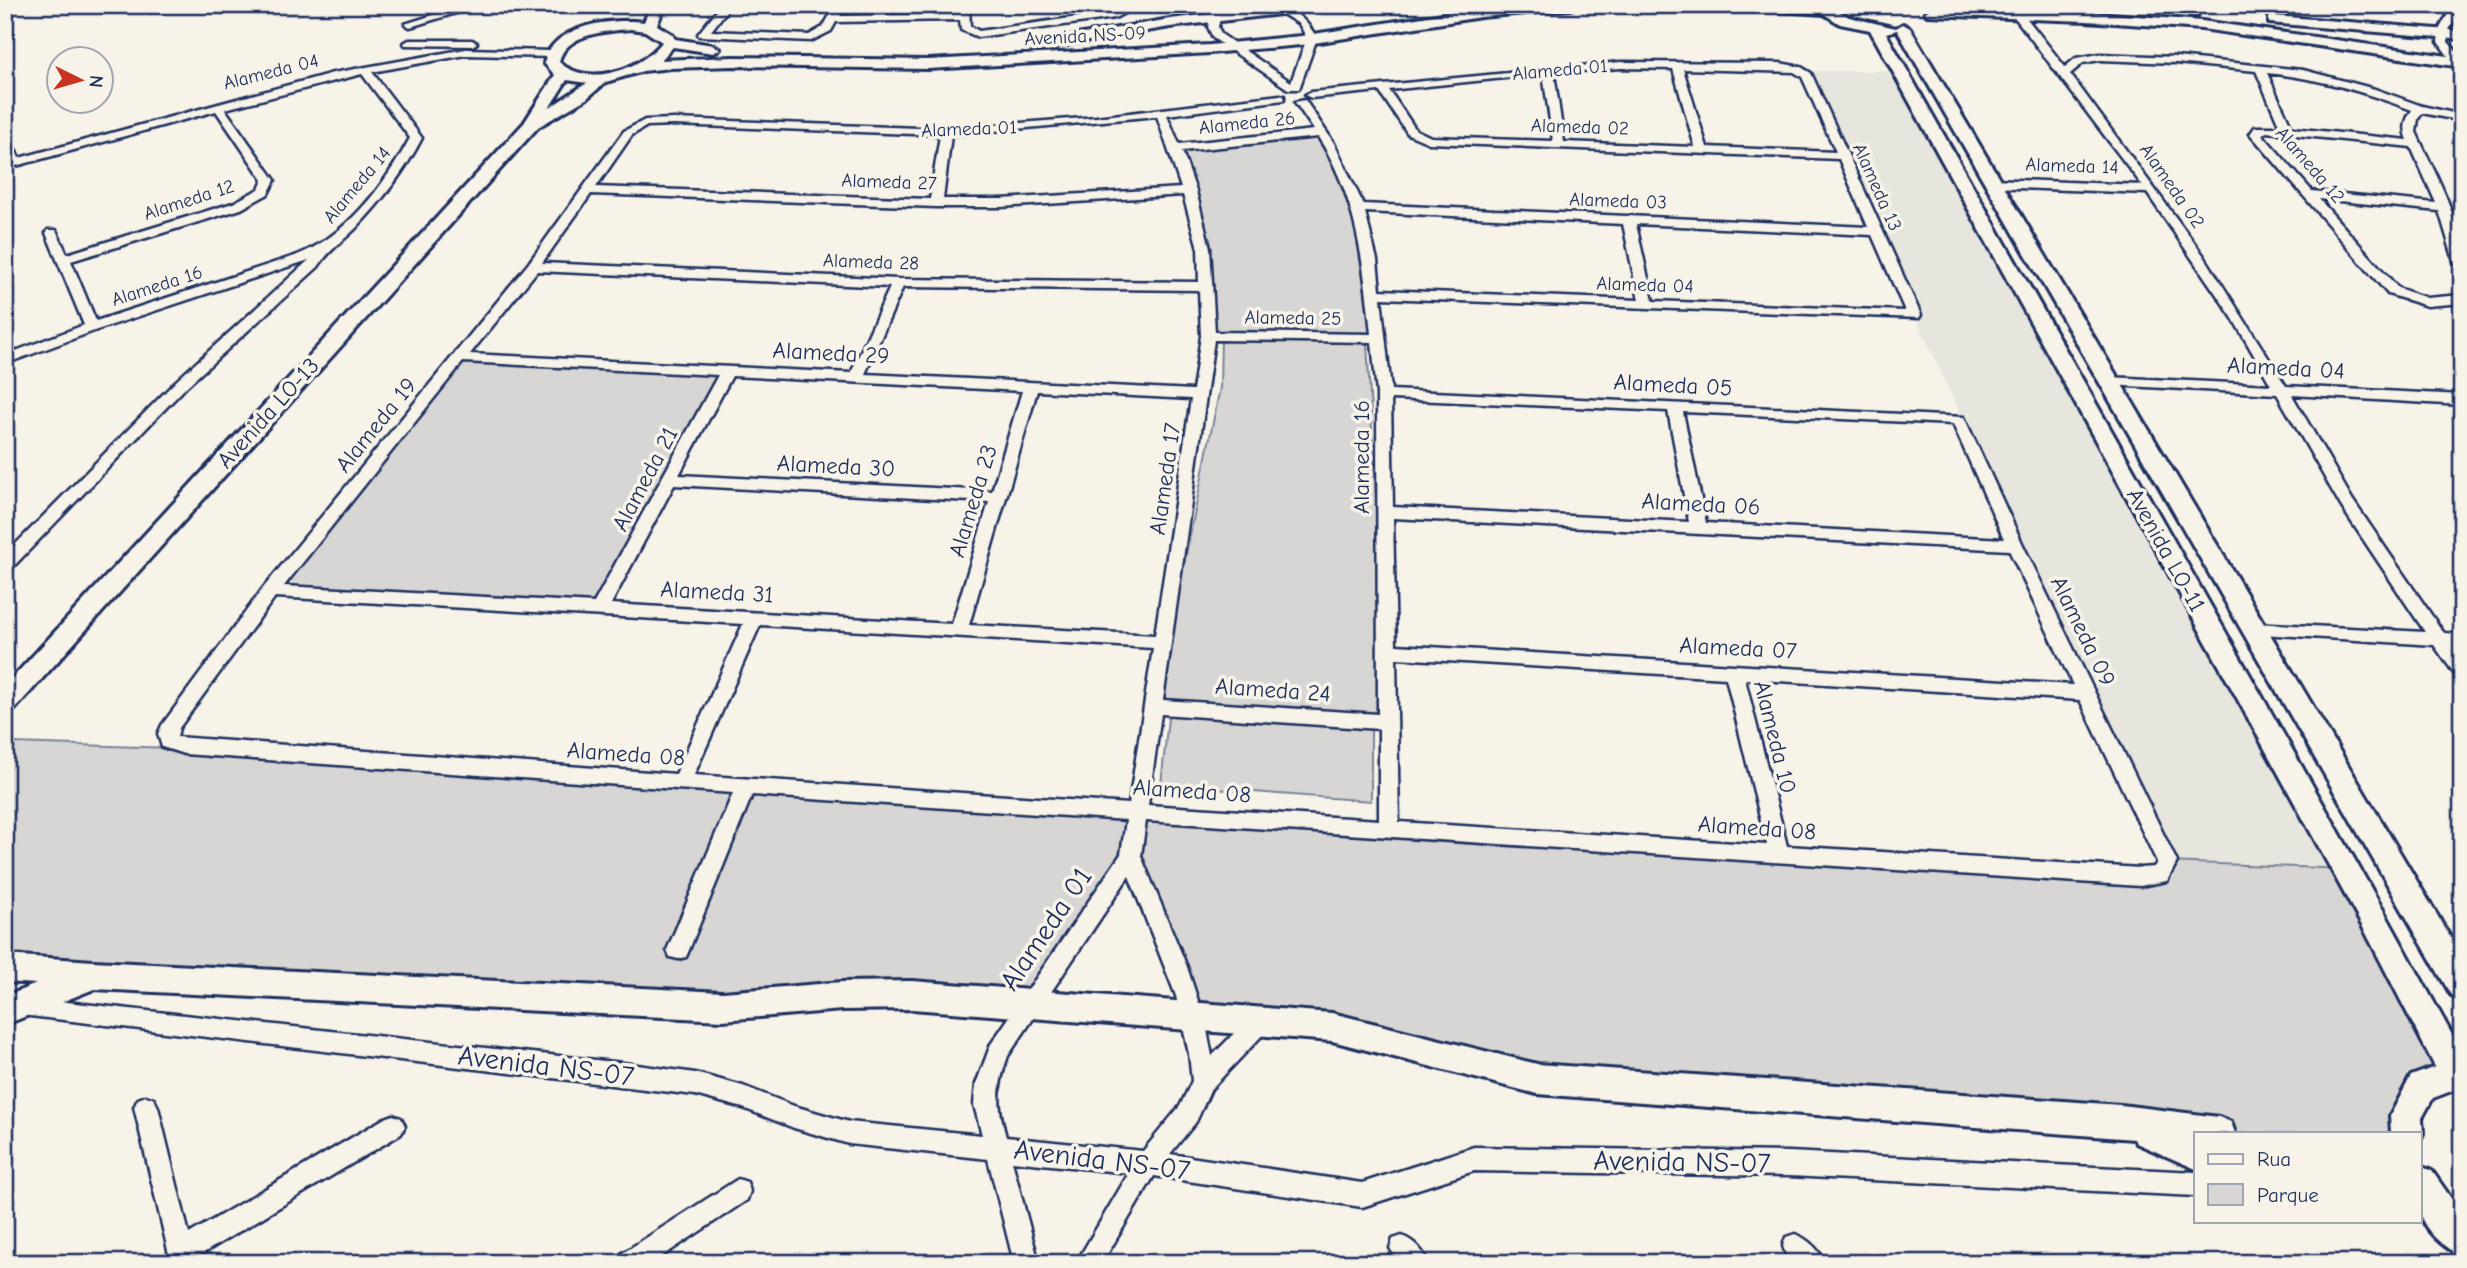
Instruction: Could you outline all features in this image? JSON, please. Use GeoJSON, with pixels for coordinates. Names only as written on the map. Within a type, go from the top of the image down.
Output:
{"type":"FeatureCollection","features":[{"type":"Feature","properties":{"kind":"street"},"geometry":{"type":"LineString","coordinates":[[410,24],[477,5]]}},
{"type":"Feature","properties":{"kind":"street"},"geometry":{"type":"LineString","coordinates":[[649,27],[658,5]]}},
{"type":"Feature","properties":{"kind":"street"},"geometry":{"type":"LineString","coordinates":[[726,5],[703,34],[804,38],[824,33],[841,5]]}},
{"type":"Feature","properties":{"kind":"street"},"geometry":{"type":"LineString","coordinates":[[963,22],[964,5]]}},
{"type":"Feature","properties":{"kind":"street"},"geometry":{"type":"LineString","coordinates":[[833,19],[963,22],[978,34],[1119,14],[1123,11],[1123,5]]}},
{"type":"Feature","properties":{"kind":"street","name":"Avenida NS-09"},"geometry":{"type":"LineString","coordinates":[[669,43],[706,49],[919,53],[1037,45],[1170,23],[1216,12],[1323,5]]}},
{"type":"Feature","properties":{"kind":"street","name":"Avenida NS-09"},"geometry":{"type":"LineString","coordinates":[[640,67],[699,62],[925,64],[1236,47],[1497,9],[1571,5]]}},
{"type":"Feature","properties":{"kind":"street"},"geometry":{"type":"LineString","coordinates":[[1751,5],[1821,8],[1845,21],[1876,28],[1903,28],[1929,20],[1930,9],[2238,29],[2462,63]]}},
{"type":"Feature","properties":{"kind":"street"},"geometry":{"type":"LineString","coordinates":[[2070,5],[2192,9],[2462,35]]}},
{"type":"Feature","properties":{"kind":"street"},"geometry":{"type":"LineString","coordinates":[[2458,5],[2443,33],[2443,47],[2462,63]]}},
{"type":"Feature","properties":{"kind":"street"},"geometry":{"type":"LineString","coordinates":[[1277,7],[1303,22],[1312,38],[1300,93]]}},
{"type":"Feature","properties":{"kind":"street"},"geometry":{"type":"LineString","coordinates":[[611,27],[626,12]]}},
{"type":"Feature","properties":{"kind":"street"},"geometry":{"type":"LineString","coordinates":[[1216,12],[1213,31],[1300,93]]}},
{"type":"Feature","properties":{"kind":"street","name":"Alameda 02"},"geometry":{"type":"LineString","coordinates":[[2017,13],[2151,189],[2225,296],[2284,391],[2297,420],[2332,480],[2462,671]]}},
{"type":"Feature","properties":{"kind":"street"},"geometry":{"type":"LineString","coordinates":[[409,43],[475,43],[556,50],[582,34],[611,27],[649,27],[663,32],[669,43]]}},
{"type":"Feature","properties":{"kind":"street","name":"Avenida LO-11"},"geometry":{"type":"LineString","coordinates":[[1876,28],[2459,1072]]}},
{"type":"Feature","properties":{"kind":"street","name":"Avenida LO-11"},"geometry":{"type":"LineString","coordinates":[[1903,28],[2462,985]]}},
{"type":"Feature","properties":{"kind":"street"},"geometry":{"type":"LineString","coordinates":[[466,52],[475,43]]}},
{"type":"Feature","properties":{"kind":"street","name":"Avenida LO-13"},"geometry":{"type":"LineString","coordinates":[[530,126],[581,96],[601,79],[653,62],[669,43]]}},
{"type":"Feature","properties":{"kind":"street"},"geometry":{"type":"LineString","coordinates":[[556,50],[554,67],[564,73]]}},
{"type":"Feature","properties":{"kind":"street","name":"Alameda 04"},"geometry":{"type":"LineString","coordinates":[[10,164],[333,76],[466,52],[556,50]]}},
{"type":"Feature","properties":{"kind":"street"},"geometry":{"type":"LineString","coordinates":[[2065,74],[2071,64],[2077,61],[2100,57],[2260,68],[2334,80],[2419,109],[2462,118]]}},
{"type":"Feature","properties":{"kind":"street"},"geometry":{"type":"LineString","coordinates":[[1677,65],[1702,151]]}},
{"type":"Feature","properties":{"kind":"street","name":"Alameda 01"},"geometry":{"type":"LineString","coordinates":[[657,122],[946,132],[1161,113],[1280,98],[1289,102],[1300,93],[1383,89],[1548,70],[1677,65],[1780,66],[1797,69],[1807,75]]}},
{"type":"Feature","properties":{"kind":"street"},"geometry":{"type":"LineString","coordinates":[[2260,68],[2287,130]]}},
{"type":"Feature","properties":{"kind":"street"},"geometry":{"type":"LineString","coordinates":[[1548,70],[1559,146]]}},
{"type":"Feature","properties":{"kind":"street","name":"Alameda 14"},"geometry":{"type":"LineString","coordinates":[[321,251],[343,233],[368,204],[397,169],[416,138],[366,72]]}},
{"type":"Feature","properties":{"kind":"street","name":"Avenida LO-13"},"geometry":{"type":"LineString","coordinates":[[6,704],[530,126],[564,73],[601,79]]}},
{"type":"Feature","properties":{"kind":"street","name":"Alameda 13"},"geometry":{"type":"LineString","coordinates":[[1807,75],[1914,315]]}},
{"type":"Feature","properties":{"kind":"street","name":"Alameda 02"},"geometry":{"type":"LineString","coordinates":[[1383,89],[1412,132],[1422,139],[1842,156]]}},
{"type":"Feature","properties":{"kind":"street"},"geometry":{"type":"LineString","coordinates":[[1280,98],[1280,91],[1300,93]]}},
{"type":"Feature","properties":{"kind":"street","name":"Alameda 16"},"geometry":{"type":"LineString","coordinates":[[1300,93],[1358,208],[1374,293],[1384,394],[1388,830]]}},
{"type":"Feature","properties":{"kind":"street","name":"Alameda 12"},"geometry":{"type":"LineString","coordinates":[[64,259],[237,206],[264,191],[269,180],[218,106]]}},
{"type":"Feature","properties":{"kind":"street"},"geometry":{"type":"LineString","coordinates":[[2419,109],[2410,126],[2415,144],[2444,208],[2462,264]]}},
{"type":"Feature","properties":{"kind":"street","name":"Alameda 17"},"geometry":{"type":"LineString","coordinates":[[1131,856],[1208,336],[1204,248],[1190,191],[1161,113]]}},
{"type":"Feature","properties":{"kind":"street","name":"Alameda 19"},"geometry":{"type":"LineString","coordinates":[[205,749],[176,746],[169,742],[167,734],[270,591],[533,267],[628,133],[639,126],[657,122]]}},
{"type":"Feature","properties":{"kind":"street","name":"Alameda 12"},"geometry":{"type":"LineString","coordinates":[[2415,144],[2287,130],[2259,130],[2256,134],[2393,291],[2420,302],[2439,304],[2462,299]]}},
{"type":"Feature","properties":{"kind":"street"},"geometry":{"type":"LineString","coordinates":[[936,203],[946,132]]}},
{"type":"Feature","properties":{"kind":"street","name":"Alameda 26"},"geometry":{"type":"LineString","coordinates":[[1175,148],[1322,133]]}},
{"type":"Feature","properties":{"kind":"street"},"geometry":{"type":"LineString","coordinates":[[5,140],[10,164]]}},
{"type":"Feature","properties":{"kind":"street","name":"Alameda 14"},"geometry":{"type":"LineString","coordinates":[[1992,183],[2151,189]]}},
{"type":"Feature","properties":{"kind":"street","name":"Alameda 27"},"geometry":{"type":"LineString","coordinates":[[587,190],[936,203],[1037,201],[1190,191]]}},
{"type":"Feature","properties":{"kind":"street"},"geometry":{"type":"LineString","coordinates":[[2309,194],[2444,208]]}},
{"type":"Feature","properties":{"kind":"street","name":"Alameda 03"},"geometry":{"type":"LineString","coordinates":[[1358,208],[1876,231]]}},
{"type":"Feature","properties":{"kind":"street"},"geometry":{"type":"LineString","coordinates":[[1629,220],[1647,305]]}},
{"type":"Feature","properties":{"kind":"street"},"geometry":{"type":"LineString","coordinates":[[52,233],[92,327]]}},
{"type":"Feature","properties":{"kind":"street"},"geometry":{"type":"LineString","coordinates":[[5,565],[181,384],[267,309],[313,264],[321,251]]}},
{"type":"Feature","properties":{"kind":"street","name":"Alameda 16"},"geometry":{"type":"LineString","coordinates":[[5,360],[92,327],[321,251]]}},
{"type":"Feature","properties":{"kind":"street","name":"Alameda 28"},"geometry":{"type":"LineString","coordinates":[[533,267],[898,283],[1207,286]]}},
{"type":"Feature","properties":{"kind":"street"},"geometry":{"type":"LineString","coordinates":[[856,378],[898,283]]}},
{"type":"Feature","properties":{"kind":"street","name":"Alameda 04"},"geometry":{"type":"LineString","coordinates":[[1374,293],[1914,315]]}},
{"type":"Feature","properties":{"kind":"street","name":"Alameda 25"},"geometry":{"type":"LineString","coordinates":[[1208,336],[1378,338]]}},
{"type":"Feature","properties":{"kind":"street","name":"Alameda 29"},"geometry":{"type":"LineString","coordinates":[[460,358],[1200,395]]}},
{"type":"Feature","properties":{"kind":"street","name":"Alameda 21"},"geometry":{"type":"LineString","coordinates":[[600,608],[671,481],[728,370]]}},
{"type":"Feature","properties":{"kind":"street","name":"Alameda 04"},"geometry":{"type":"LineString","coordinates":[[2108,381],[2462,400]]}},
{"type":"Feature","properties":{"kind":"street","name":"Alameda 23"},"geometry":{"type":"LineString","coordinates":[[959,628],[1031,386]]}},
{"type":"Feature","properties":{"kind":"street","name":"Alameda 05"},"geometry":{"type":"LineString","coordinates":[[1384,394],[1959,420]]}},
{"type":"Feature","properties":{"kind":"street"},"geometry":{"type":"LineString","coordinates":[[1675,408],[1698,526]]}},
{"type":"Feature","properties":{"kind":"street","name":"Alameda 09"},"geometry":{"type":"LineString","coordinates":[[1959,420],[2015,545],[2167,862]]}},
{"type":"Feature","properties":{"kind":"street","name":"Alameda 30"},"geometry":{"type":"LineString","coordinates":[[671,481],[999,497]]}},
{"type":"Feature","properties":{"kind":"street","name":"Alameda 06"},"geometry":{"type":"LineString","coordinates":[[1384,512],[1698,526],[2015,545]]}},
{"type":"Feature","properties":{"kind":"street","name":"Alameda 31"},"geometry":{"type":"LineString","coordinates":[[270,591],[959,628],[1161,642]]}},
{"type":"Feature","properties":{"kind":"street"},"geometry":{"type":"LineString","coordinates":[[681,783],[755,617]]}},
{"type":"Feature","properties":{"kind":"street"},"geometry":{"type":"LineString","coordinates":[[2252,629],[2462,640]]}},
{"type":"Feature","properties":{"kind":"street","name":"Alameda 07"},"geometry":{"type":"LineString","coordinates":[[1388,651],[2086,693]]}},
{"type":"Feature","properties":{"kind":"street","name":"Alameda 10"},"geometry":{"type":"LineString","coordinates":[[1734,673],[1779,854]]}},
{"type":"Feature","properties":{"kind":"street","name":"Alameda 24"},"geometry":{"type":"LineString","coordinates":[[1155,707],[1388,722]]}},
{"type":"Feature","properties":{"kind":"street","name":"Alameda 08"},"geometry":{"type":"LineString","coordinates":[[205,749],[1388,830],[2140,877],[2160,875],[2167,862]]}},
{"type":"Feature","properties":{"kind":"street"},"geometry":{"type":"LineString","coordinates":[[678,950],[746,785]]}},
{"type":"Feature","properties":{"kind":"street"},"geometry":{"type":"LineString","coordinates":[[1131,856],[1194,1016],[1203,1060],[1203,1081]]}},
{"type":"Feature","properties":{"kind":"street","name":"Alameda 01"},"geometry":{"type":"LineString","coordinates":[[1027,1263],[986,1105],[986,1084],[999,1051],[1131,856]]}},
{"type":"Feature","properties":{"kind":"street","name":"Avenida NS-07"},"geometry":{"type":"LineString","coordinates":[[5,968],[93,975],[723,1006],[842,996],[912,995],[1332,1027],[1537,1079],[2121,1121],[2211,1132]]}},
{"type":"Feature","properties":{"kind":"street","name":"Avenida NS-07"},"geometry":{"type":"LineString","coordinates":[[10,1007],[93,975]]}},
{"type":"Feature","properties":{"kind":"street","name":"Avenida NS-07"},"geometry":{"type":"LineString","coordinates":[[10,1007],[695,1084],[743,1097],[794,1117],[849,1133],[1148,1163],[1362,1195],[1474,1159],[1789,1164],[2194,1184]]}},
{"type":"Feature","properties":{"kind":"street"},"geometry":{"type":"LineString","coordinates":[[1088,1263],[1148,1163],[1188,1114],[1203,1081],[1261,1021]]}},
{"type":"Feature","properties":{"kind":"street"},"geometry":{"type":"LineString","coordinates":[[2407,1132],[2406,1116],[2422,1087],[2459,1072]]}},
{"type":"Feature","properties":{"kind":"street"},"geometry":{"type":"LineString","coordinates":[[146,1107],[182,1258],[393,1126]]}},
{"type":"Feature","properties":{"kind":"street","name":"Avenida NS-07"},"geometry":{"type":"LineString","coordinates":[[2121,1121],[2194,1152]]}},
{"type":"Feature","properties":{"kind":"street"},"geometry":{"type":"LineString","coordinates":[[2422,1187],[2442,1226]]}},
{"type":"Feature","properties":{"kind":"street"},"geometry":{"type":"LineString","coordinates":[[630,1263],[738,1191]]}},
{"type":"Feature","properties":{"kind":"street"},"geometry":{"type":"LineString","coordinates":[[1795,1246],[1813,1263]]}},
{"type":"Feature","properties":{"kind":"shaded area"},"geometry":{"type":"Polygon","coordinates":[[[1802,71],[1902,71],[2345,869],[2167,862],[1802,71]]]}},
{"type":"Feature","properties":{"kind":"green space"},"geometry":{"type":"Polygon","coordinates":[[[1322,133],[1366,239],[1378,338],[1256,338],[1367,344],[1389,722],[1371,723],[1371,801],[1161,785],[1169,709],[1155,707],[1220,388],[1221,337],[1208,336],[1207,286],[1175,148],[1322,133]]]}},
{"type":"Feature","properties":{"kind":"green space"},"geometry":{"type":"Polygon","coordinates":[[[460,358],[728,370],[600,608],[270,591],[460,358]]]}},
{"type":"Feature","properties":{"kind":"green space"},"geometry":{"type":"Polygon","coordinates":[[[12,743],[205,749],[2160,875],[2167,862],[2345,869],[2455,1072],[2406,1116],[2407,1132],[2211,1132],[2121,1121],[1626,1087],[1332,1027],[1194,1016],[1131,856],[1030,1005],[5,972],[5,751],[12,743]]]}}]}
